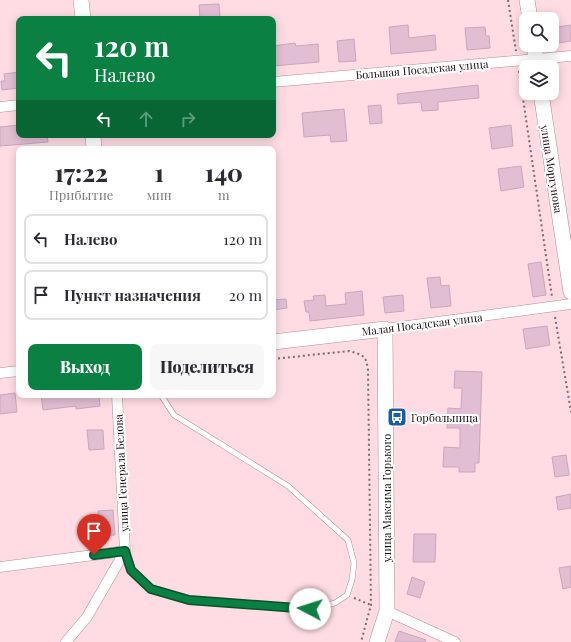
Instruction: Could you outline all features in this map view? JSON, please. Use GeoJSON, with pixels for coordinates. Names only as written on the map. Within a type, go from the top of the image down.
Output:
{"type":"FeatureCollection","features":[{"type":"Feature","properties":{"kind":"main road"},"geometry":{"type":"LineString","coordinates":[[81,0],[83,16]]}},
{"type":"Feature","properties":{"kind":"main road"},"geometry":{"type":"LineString","coordinates":[[527,0],[529,12]]}},
{"type":"Feature","properties":{"kind":"main road","name":"улица Моргунова"},"geometry":{"type":"LineString","coordinates":[[542,100],[571,292]]}},
{"type":"Feature","properties":{"kind":"main road","name":"Малая Посадская улица"},"geometry":{"type":"LineString","coordinates":[[276,342],[385,329]]}},
{"type":"Feature","properties":{"kind":"main road","name":"улица Максима Горького"},"geometry":{"type":"LineString","coordinates":[[377,642],[387,611],[385,329]]}},
{"type":"Feature","properties":{"kind":"street","name":"Большая Посадская улица"},"geometry":{"type":"LineString","coordinates":[[276,82],[517,60],[535,57],[571,56]]}},
{"type":"Feature","properties":{"kind":"street"},"geometry":{"type":"LineString","coordinates":[[0,106],[16,105]]}},
{"type":"Feature","properties":{"kind":"street","name":"Малая Посадская улица"},"geometry":{"type":"LineString","coordinates":[[385,329],[571,304]]}},
{"type":"Feature","properties":{"kind":"street"},"geometry":{"type":"LineString","coordinates":[[0,373],[16,371]]}},
{"type":"Feature","properties":{"kind":"street","name":"улица Генерала Белова"},"geometry":{"type":"LineString","coordinates":[[117,398],[125,551]]}},
{"type":"Feature","properties":{"kind":"street"},"geometry":{"type":"LineString","coordinates":[[0,566],[125,551]]}},
{"type":"Feature","properties":{"kind":"street"},"geometry":{"type":"LineString","coordinates":[[66,642],[87,617],[125,551]]}},
{"type":"Feature","properties":{"kind":"street"},"geometry":{"type":"LineString","coordinates":[[387,611],[455,642]]}},
{"type":"Feature","properties":{"kind":"lane"},"geometry":{"type":"LineString","coordinates":[[125,551],[131,570],[151,589],[189,600],[310,609],[335,603],[347,595],[352,580],[354,563],[348,540],[288,486],[174,415],[163,398]]}},
{"type":"Feature","properties":{"kind":"path"},"geometry":{"type":"LineString","coordinates":[[508,0],[571,412]]}},
{"type":"Feature","properties":{"kind":"path"},"geometry":{"type":"LineString","coordinates":[[276,359],[349,351],[361,354],[366,360],[368,370],[371,605],[361,642]]}},
{"type":"Feature","properties":{"kind":"path"},"geometry":{"type":"LineString","coordinates":[[347,595],[371,605]]}},
{"type":"Feature","properties":{"kind":"building"},"geometry":{"type":"Polygon","coordinates":[[[219,4],[220,16],[200,16],[199,5],[219,4]]]}},
{"type":"Feature","properties":{"kind":"building"},"geometry":{"type":"Polygon","coordinates":[[[408,25],[409,38],[435,35],[436,50],[391,54],[389,27],[408,25]]]}},
{"type":"Feature","properties":{"kind":"building"},"geometry":{"type":"Polygon","coordinates":[[[571,25],[571,41],[559,43],[559,27],[571,25]]]}},
{"type":"Feature","properties":{"kind":"building"},"geometry":{"type":"Polygon","coordinates":[[[485,27],[486,36],[489,36],[490,48],[467,50],[465,28],[485,27]]]}},
{"type":"Feature","properties":{"kind":"building"},"geometry":{"type":"Polygon","coordinates":[[[354,39],[356,61],[339,62],[337,41],[354,39]]]}},
{"type":"Feature","properties":{"kind":"building"},"geometry":{"type":"Polygon","coordinates":[[[295,43],[296,46],[318,44],[319,62],[276,66],[276,46],[295,43]]]}},
{"type":"Feature","properties":{"kind":"building"},"geometry":{"type":"Polygon","coordinates":[[[16,72],[16,88],[2,90],[1,81],[5,81],[4,74],[16,72]]]}},
{"type":"Feature","properties":{"kind":"building"},"geometry":{"type":"Polygon","coordinates":[[[478,85],[479,98],[438,102],[438,110],[422,111],[421,102],[398,104],[397,94],[478,85]]]}},
{"type":"Feature","properties":{"kind":"building"},"geometry":{"type":"Polygon","coordinates":[[[381,105],[382,123],[370,124],[368,106],[381,105]]]}},
{"type":"Feature","properties":{"kind":"building"},"geometry":{"type":"Polygon","coordinates":[[[344,109],[347,141],[331,142],[330,135],[304,137],[302,113],[344,109]]]}},
{"type":"Feature","properties":{"kind":"building"},"geometry":{"type":"Polygon","coordinates":[[[16,125],[16,138],[47,138],[48,142],[0,146],[0,127],[16,125]]]}},
{"type":"Feature","properties":{"kind":"building"},"geometry":{"type":"Polygon","coordinates":[[[511,125],[513,146],[492,149],[489,128],[511,125]]]}},
{"type":"Feature","properties":{"kind":"building"},"geometry":{"type":"Polygon","coordinates":[[[521,166],[524,187],[501,191],[498,169],[521,166]]]}},
{"type":"Feature","properties":{"kind":"building"},"geometry":{"type":"Polygon","coordinates":[[[541,262],[546,295],[533,297],[528,264],[541,262]]]}},
{"type":"Feature","properties":{"kind":"building"},"geometry":{"type":"Polygon","coordinates":[[[440,277],[441,286],[449,285],[451,306],[431,308],[427,278],[440,277]]]}},
{"type":"Feature","properties":{"kind":"building"},"geometry":{"type":"Polygon","coordinates":[[[362,291],[364,315],[310,321],[309,312],[306,312],[304,301],[314,300],[313,296],[325,295],[326,306],[346,304],[345,293],[362,291]]]}},
{"type":"Feature","properties":{"kind":"building"},"geometry":{"type":"Polygon","coordinates":[[[403,295],[404,311],[385,313],[383,297],[403,295]]]}},
{"type":"Feature","properties":{"kind":"building"},"geometry":{"type":"Polygon","coordinates":[[[286,299],[287,308],[276,310],[276,300],[286,299]]]}},
{"type":"Feature","properties":{"kind":"building"},"geometry":{"type":"Polygon","coordinates":[[[547,326],[550,345],[526,349],[523,329],[547,326]]]}},
{"type":"Feature","properties":{"kind":"building"},"geometry":{"type":"Polygon","coordinates":[[[455,371],[482,372],[479,463],[475,463],[475,472],[459,472],[459,467],[443,467],[444,447],[460,448],[460,428],[447,428],[448,408],[461,409],[462,388],[454,388],[455,371]]]}},
{"type":"Feature","properties":{"kind":"building"},"geometry":{"type":"Polygon","coordinates":[[[15,393],[17,412],[0,414],[0,395],[15,393]]]}},
{"type":"Feature","properties":{"kind":"building"},"geometry":{"type":"Polygon","coordinates":[[[41,398],[99,398],[100,406],[76,409],[76,406],[43,410],[41,398]]]}},
{"type":"Feature","properties":{"kind":"building"},"geometry":{"type":"Polygon","coordinates":[[[87,430],[103,430],[104,449],[89,450],[87,430]]]}},
{"type":"Feature","properties":{"kind":"building"},"geometry":{"type":"Polygon","coordinates":[[[566,455],[569,475],[555,477],[552,457],[566,455]]]}},
{"type":"Feature","properties":{"kind":"building"},"geometry":{"type":"Polygon","coordinates":[[[571,494],[571,508],[558,510],[556,497],[571,494]]]}},
{"type":"Feature","properties":{"kind":"building"},"geometry":{"type":"Polygon","coordinates":[[[113,510],[115,535],[99,536],[98,511],[113,510]]]}},
{"type":"Feature","properties":{"kind":"building"},"geometry":{"type":"Polygon","coordinates":[[[414,534],[436,534],[435,562],[413,562],[414,534]]]}},
{"type":"Feature","properties":{"kind":"building"},"geometry":{"type":"Polygon","coordinates":[[[571,566],[571,587],[563,589],[559,568],[571,566]]]}},
{"type":"Feature","properties":{"kind":"building"},"geometry":{"type":"Polygon","coordinates":[[[412,577],[425,582],[420,598],[407,594],[412,577]]]}},
{"type":"Feature","properties":{"kind":"building"},"geometry":{"type":"Polygon","coordinates":[[[399,631],[426,640],[425,642],[395,642],[399,631]]]}},
{"type":"Feature","properties":{"kind":"place","name":"Горбольница"},"geometry":{"type":"Point","coordinates":[397,417]}},
{"type":"Feature","properties":{"kind":"route"},"geometry":{"type":"LineString","coordinates":[[94,555],[125,551],[131,570],[151,589],[189,600],[310,609]]}}]}
